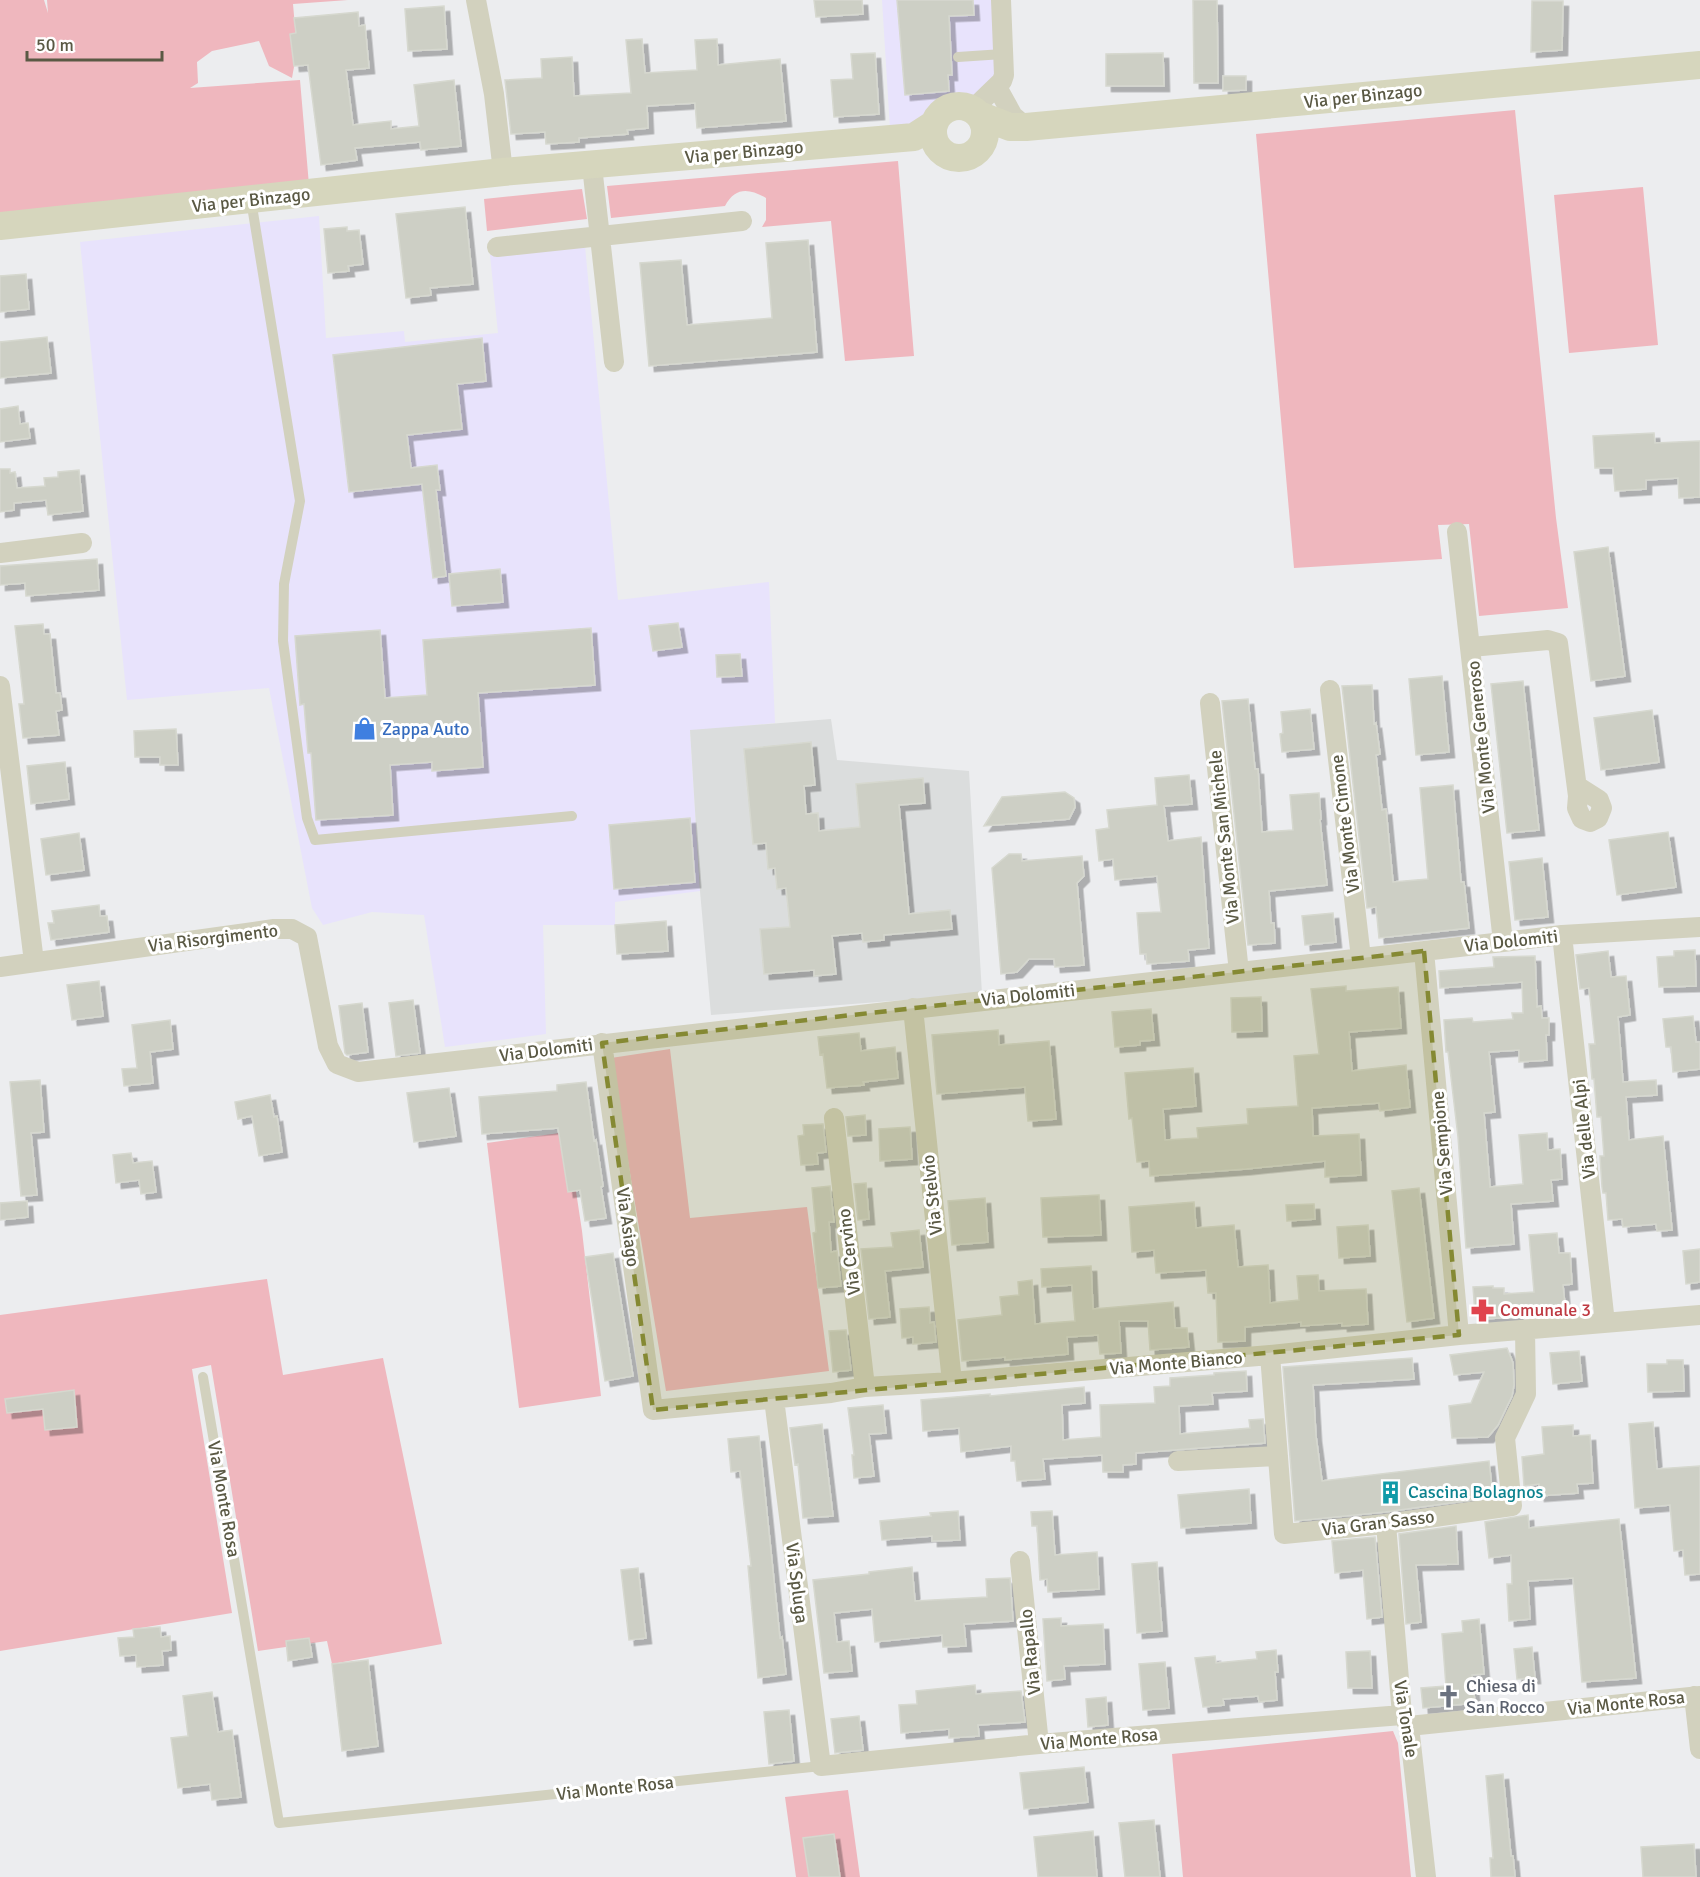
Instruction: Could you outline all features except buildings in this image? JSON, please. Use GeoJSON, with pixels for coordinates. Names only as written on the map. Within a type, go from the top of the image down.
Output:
{"type":"FeatureCollection","features":[{"type":"Feature","properties":{"kind":"main road","name":"Via per Binzago"},"geometry":{"type":"LineString","coordinates":[[929,137],[943,112],[949,108],[964,107],[978,121],[1018,127],[1700,65]]}},
{"type":"Feature","properties":{"kind":"main road","name":"Via per Binzago"},"geometry":{"type":"LineString","coordinates":[[0,226],[503,172],[929,137],[951,157],[965,158],[977,151],[978,121]]}},
{"type":"Feature","properties":{"kind":"street"},"geometry":{"type":"LineString","coordinates":[[476,0],[494,94],[503,172]]}},
{"type":"Feature","properties":{"kind":"street"},"geometry":{"type":"LineString","coordinates":[[1001,0],[1004,75],[998,87],[1018,127]]}},
{"type":"Feature","properties":{"kind":"street","name":"Via per Binzago"},"geometry":{"type":"LineString","coordinates":[[978,121],[998,87]]}},
{"type":"Feature","properties":{"kind":"street"},"geometry":{"type":"LineString","coordinates":[[592,166],[614,362]]}},
{"type":"Feature","properties":{"kind":"street"},"geometry":{"type":"LineString","coordinates":[[497,246],[741,221]]}},
{"type":"Feature","properties":{"kind":"street","name":"Via Monte Generoso"},"geometry":{"type":"LineString","coordinates":[[1457,532],[1503,942]]}},
{"type":"Feature","properties":{"kind":"street"},"geometry":{"type":"LineString","coordinates":[[0,553],[82,543]]}},
{"type":"Feature","properties":{"kind":"street"},"geometry":{"type":"LineString","coordinates":[[1471,647],[1548,640],[1558,643],[1577,786]]}},
{"type":"Feature","properties":{"kind":"street"},"geometry":{"type":"LineString","coordinates":[[0,686],[34,962]]}},
{"type":"Feature","properties":{"kind":"street","name":"Via Monte Cimone"},"geometry":{"type":"LineString","coordinates":[[1330,690],[1361,958]]}},
{"type":"Feature","properties":{"kind":"street","name":"Via Monte San Michele"},"geometry":{"type":"LineString","coordinates":[[1210,703],[1239,972]]}},
{"type":"Feature","properties":{"kind":"street","name":"Via Dolomiti"},"geometry":{"type":"LineString","coordinates":[[358,1072],[1562,935],[1700,927]]}},
{"type":"Feature","properties":{"kind":"street","name":"Via Risorgimento"},"geometry":{"type":"LineString","coordinates":[[0,967],[274,929],[292,929],[307,937],[327,1047],[337,1064],[358,1072]]}},
{"type":"Feature","properties":{"kind":"street","name":"Via delle Alpi"},"geometry":{"type":"LineString","coordinates":[[1562,935],[1605,1323]]}},
{"type":"Feature","properties":{"kind":"street","name":"Via Sempione"},"geometry":{"type":"LineString","coordinates":[[1424,951],[1460,1335]]}},
{"type":"Feature","properties":{"kind":"street","name":"Via Stelvio"},"geometry":{"type":"LineString","coordinates":[[913,1008],[952,1382]]}},
{"type":"Feature","properties":{"kind":"street","name":"Via Asiago"},"geometry":{"type":"LineString","coordinates":[[602,1043],[653,1410]]}},
{"type":"Feature","properties":{"kind":"street","name":"Via Cervino"},"geometry":{"type":"LineString","coordinates":[[834,1118],[865,1387]]}},
{"type":"Feature","properties":{"kind":"street","name":"Via Monte Bianco"},"geometry":{"type":"LineString","coordinates":[[653,1410],[831,1393],[865,1387],[952,1382],[1270,1355],[1460,1335],[1700,1315]]}},
{"type":"Feature","properties":{"kind":"street","name":"Via Gran Sasso"},"geometry":{"type":"LineString","coordinates":[[1278,1456],[1284,1534],[1386,1524],[1512,1506],[1505,1438],[1526,1394],[1526,1330]]}},
{"type":"Feature","properties":{"kind":"street"},"geometry":{"type":"LineString","coordinates":[[1178,1461],[1278,1456],[1270,1355]]}},
{"type":"Feature","properties":{"kind":"street","name":"Via Spluga"},"geometry":{"type":"LineString","coordinates":[[774,1399],[820,1766]]}},
{"type":"Feature","properties":{"kind":"street","name":"Via Tonale"},"geometry":{"type":"LineString","coordinates":[[1386,1524],[1405,1720],[1426,1877]]}},
{"type":"Feature","properties":{"kind":"street","name":"Via Rapallo"},"geometry":{"type":"LineString","coordinates":[[1020,1561],[1039,1744]]}},
{"type":"Feature","properties":{"kind":"street"},"geometry":{"type":"LineString","coordinates":[[1697,1696],[1700,1749]]}},
{"type":"Feature","properties":{"kind":"street","name":"Via Monte Rosa"},"geometry":{"type":"LineString","coordinates":[[820,1766],[1039,1744],[1405,1720],[1697,1696]]}},
{"type":"Feature","properties":{"kind":"lane"},"geometry":{"type":"LineString","coordinates":[[958,57],[1003,54]]}},
{"type":"Feature","properties":{"kind":"lane"},"geometry":{"type":"LineString","coordinates":[[251,200],[300,501],[284,584],[283,640],[307,818],[315,840],[572,816]]}},
{"type":"Feature","properties":{"kind":"lane","name":"Via Monte Rosa"},"geometry":{"type":"LineString","coordinates":[[203,1377],[279,1823],[820,1766]]}},
{"type":"Feature","properties":{"kind":"highlighted area"},"geometry":{"type":"Polygon","coordinates":[[[1424,951],[1459,1335],[653,1410],[602,1043],[1424,951]]]}},
{"type":"Feature","properties":{"kind":"shaded area"},"geometry":{"type":"Polygon","coordinates":[[[0,0],[44,0],[48,13],[47,0],[348,0],[293,4],[297,50],[292,78],[269,66],[259,41],[212,51],[197,62],[198,83],[190,88],[300,80],[309,185],[0,215],[0,0]]]}},
{"type":"Feature","properties":{"kind":"shaded area"},"geometry":{"type":"Polygon","coordinates":[[[882,0],[997,0],[997,77],[971,101],[947,104],[921,124],[890,129],[882,0]]]}},
{"type":"Feature","properties":{"kind":"shaded area"},"geometry":{"type":"Polygon","coordinates":[[[1515,110],[1556,518],[1568,608],[1479,616],[1469,524],[1438,525],[1442,559],[1294,568],[1256,134],[1515,110]]]}},
{"type":"Feature","properties":{"kind":"shaded area"},"geometry":{"type":"Polygon","coordinates":[[[898,161],[914,356],[845,361],[831,221],[762,227],[766,220],[766,198],[748,191],[733,195],[725,206],[611,218],[607,186],[898,161]]]}},
{"type":"Feature","properties":{"kind":"shaded area"},"geometry":{"type":"Polygon","coordinates":[[[1643,187],[1658,345],[1569,353],[1554,195],[1643,187]]]}},
{"type":"Feature","properties":{"kind":"shaded area"},"geometry":{"type":"Polygon","coordinates":[[[582,189],[587,219],[487,231],[484,199],[582,189]]]}},
{"type":"Feature","properties":{"kind":"shaded area"},"geometry":{"type":"Polygon","coordinates":[[[319,216],[326,338],[404,331],[405,342],[498,333],[490,255],[585,246],[618,600],[769,582],[775,723],[690,731],[700,891],[615,902],[615,925],[543,925],[546,1034],[445,1047],[424,915],[372,912],[323,925],[312,908],[269,688],[127,700],[80,242],[319,216]]]}},
{"type":"Feature","properties":{"kind":"shaded area"},"geometry":{"type":"Polygon","coordinates":[[[831,719],[837,760],[969,771],[982,994],[711,1015],[700,891],[690,730],[831,719]]]}},
{"type":"Feature","properties":{"kind":"shaded area"},"geometry":{"type":"Polygon","coordinates":[[[670,1049],[690,1218],[807,1207],[829,1371],[666,1391],[611,1058],[670,1049]]]}},
{"type":"Feature","properties":{"kind":"shaded area"},"geometry":{"type":"Polygon","coordinates":[[[567,1132],[582,1231],[601,1396],[519,1408],[487,1143],[567,1132]]]}},
{"type":"Feature","properties":{"kind":"shaded area"},"geometry":{"type":"Polygon","coordinates":[[[267,1279],[283,1375],[383,1358],[442,1644],[332,1664],[327,1641],[258,1651],[211,1365],[192,1369],[232,1613],[0,1651],[0,1315],[267,1279]]]}},
{"type":"Feature","properties":{"kind":"shaded area"},"geometry":{"type":"Polygon","coordinates":[[[1393,1731],[1398,1743],[1411,1877],[1183,1877],[1172,1754],[1393,1731]]]}},
{"type":"Feature","properties":{"kind":"shaded area"},"geometry":{"type":"Polygon","coordinates":[[[848,1790],[860,1877],[796,1877],[785,1797],[848,1790]]]}},
{"type":"Feature","properties":{"kind":"place","name":"Zappa Auto"},"geometry":{"type":"Point","coordinates":[364,729]}},
{"type":"Feature","properties":{"kind":"place","name":"Comunale 3"},"geometry":{"type":"Point","coordinates":[1482,1310]}},
{"type":"Feature","properties":{"kind":"place","name":"Cascina Bolagnos"},"geometry":{"type":"Point","coordinates":[1390,1492]}},
{"type":"Feature","properties":{"kind":"place","name":"Chiesa di San Rocco"},"geometry":{"type":"Point","coordinates":[1448,1696]}}]}
